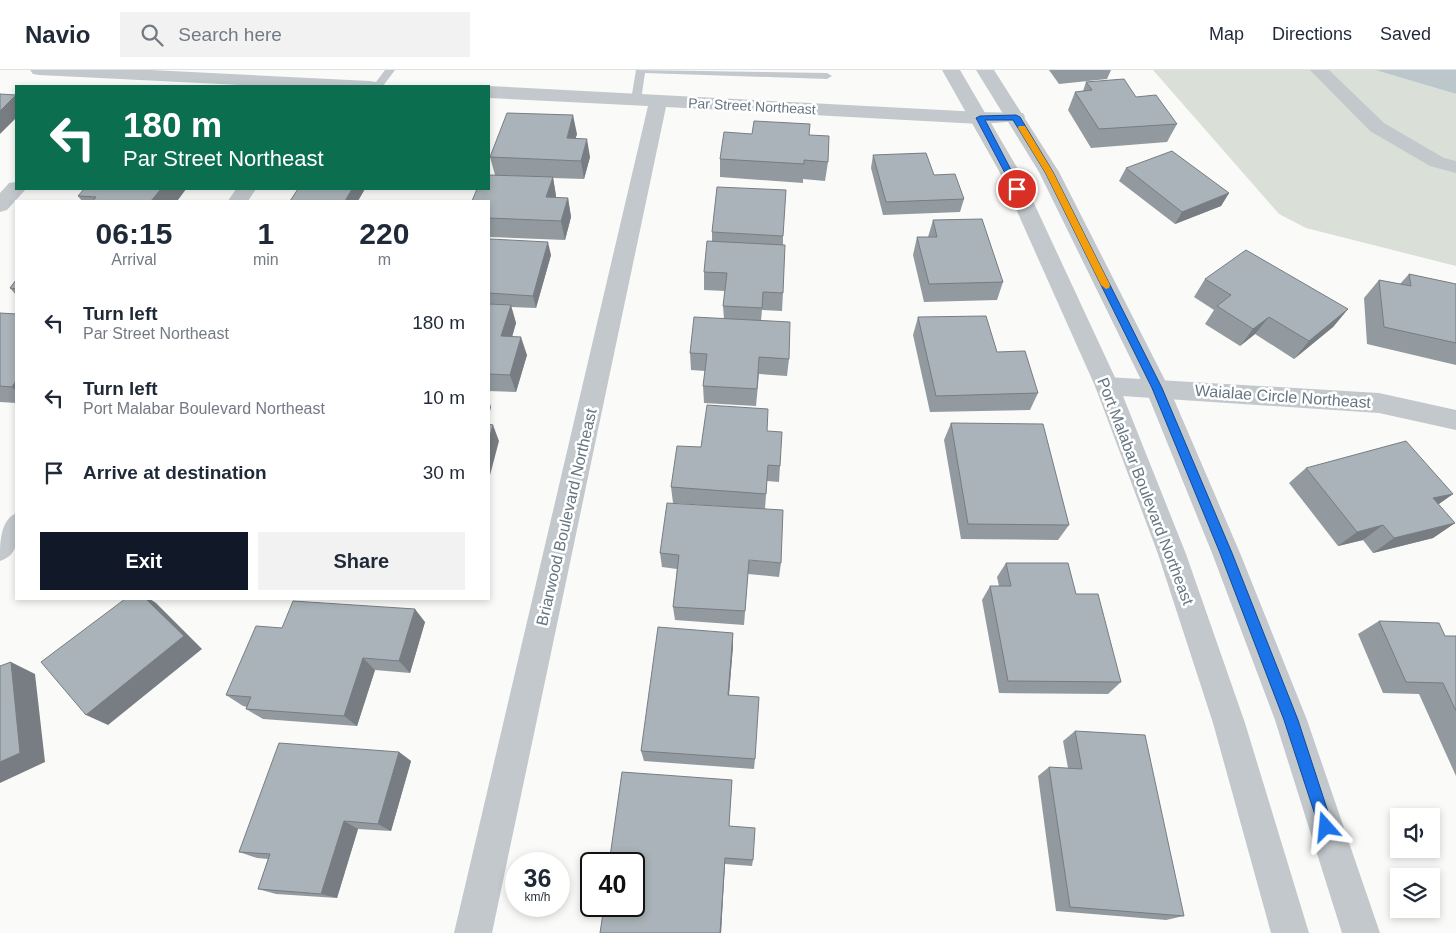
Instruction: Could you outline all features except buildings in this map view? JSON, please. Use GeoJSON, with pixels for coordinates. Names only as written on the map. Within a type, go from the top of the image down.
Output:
{"type":"FeatureCollection","features":[{"type":"Feature","properties":{"kind":"street"},"geometry":{"type":"LineString","coordinates":[[39,70],[115,80],[317,85]]}},
{"type":"Feature","properties":{"kind":"street","name":"Port Malabar Boulevard Northeast"},"geometry":{"type":"LineString","coordinates":[[951,70],[1009,171],[1107,386],[1176,563],[1229,723],[1290,933]]}},
{"type":"Feature","properties":{"kind":"street"},"geometry":{"type":"LineString","coordinates":[[985,70],[1049,172],[1157,388],[1226,553],[1291,720],[1361,933]]}},
{"type":"Feature","properties":{"kind":"street"},"geometry":{"type":"LineString","coordinates":[[1319,70],[1377,127],[1437,162],[1456,167]]}},
{"type":"Feature","properties":{"kind":"street","name":"Par Street Northeast"},"geometry":{"type":"LineString","coordinates":[[490,92],[980,118],[1016,117]]}},
{"type":"Feature","properties":{"kind":"street","name":"Briarwood Boulevard Northeast"},"geometry":{"type":"LineString","coordinates":[[473,933],[647,101]]}},
{"type":"Feature","properties":{"kind":"street"},"geometry":{"type":"LineString","coordinates":[[0,206],[15,189]]}},
{"type":"Feature","properties":{"kind":"street","name":"Waialae Circle Northeast"},"geometry":{"type":"LineString","coordinates":[[1107,386],[1379,403],[1456,420]]}},
{"type":"Feature","properties":{"kind":"street"},"geometry":{"type":"LineString","coordinates":[[0,549],[15,526]]}},
{"type":"Feature","properties":{"kind":"lane"},"geometry":{"type":"LineString","coordinates":[[379,85],[390,70]]}},
{"type":"Feature","properties":{"kind":"lane"},"geometry":{"type":"LineString","coordinates":[[647,101],[641,70],[827,76]]}},
{"type":"Feature","properties":{"kind":"shaded area"},"geometry":{"type":"Polygon","coordinates":[[[1153,70],[1375,70],[1456,94],[1456,266],[1306,228],[1279,214],[1153,70]]]}},
{"type":"Feature","properties":{"kind":"shaded area"},"geometry":{"type":"Polygon","coordinates":[[[1375,70],[1456,70],[1456,94],[1375,70]]]}},
{"type":"Feature","properties":{"kind":"slow traffic"},"geometry":{"type":"LineString","coordinates":[[1022,128],[1049,172],[1106,285]]}},
{"type":"Feature","properties":{"kind":"route"},"geometry":{"type":"LineString","coordinates":[[1017,189],[980,118],[1016,117],[1049,172],[1157,388],[1226,553],[1291,720],[1326,827]]}}]}
